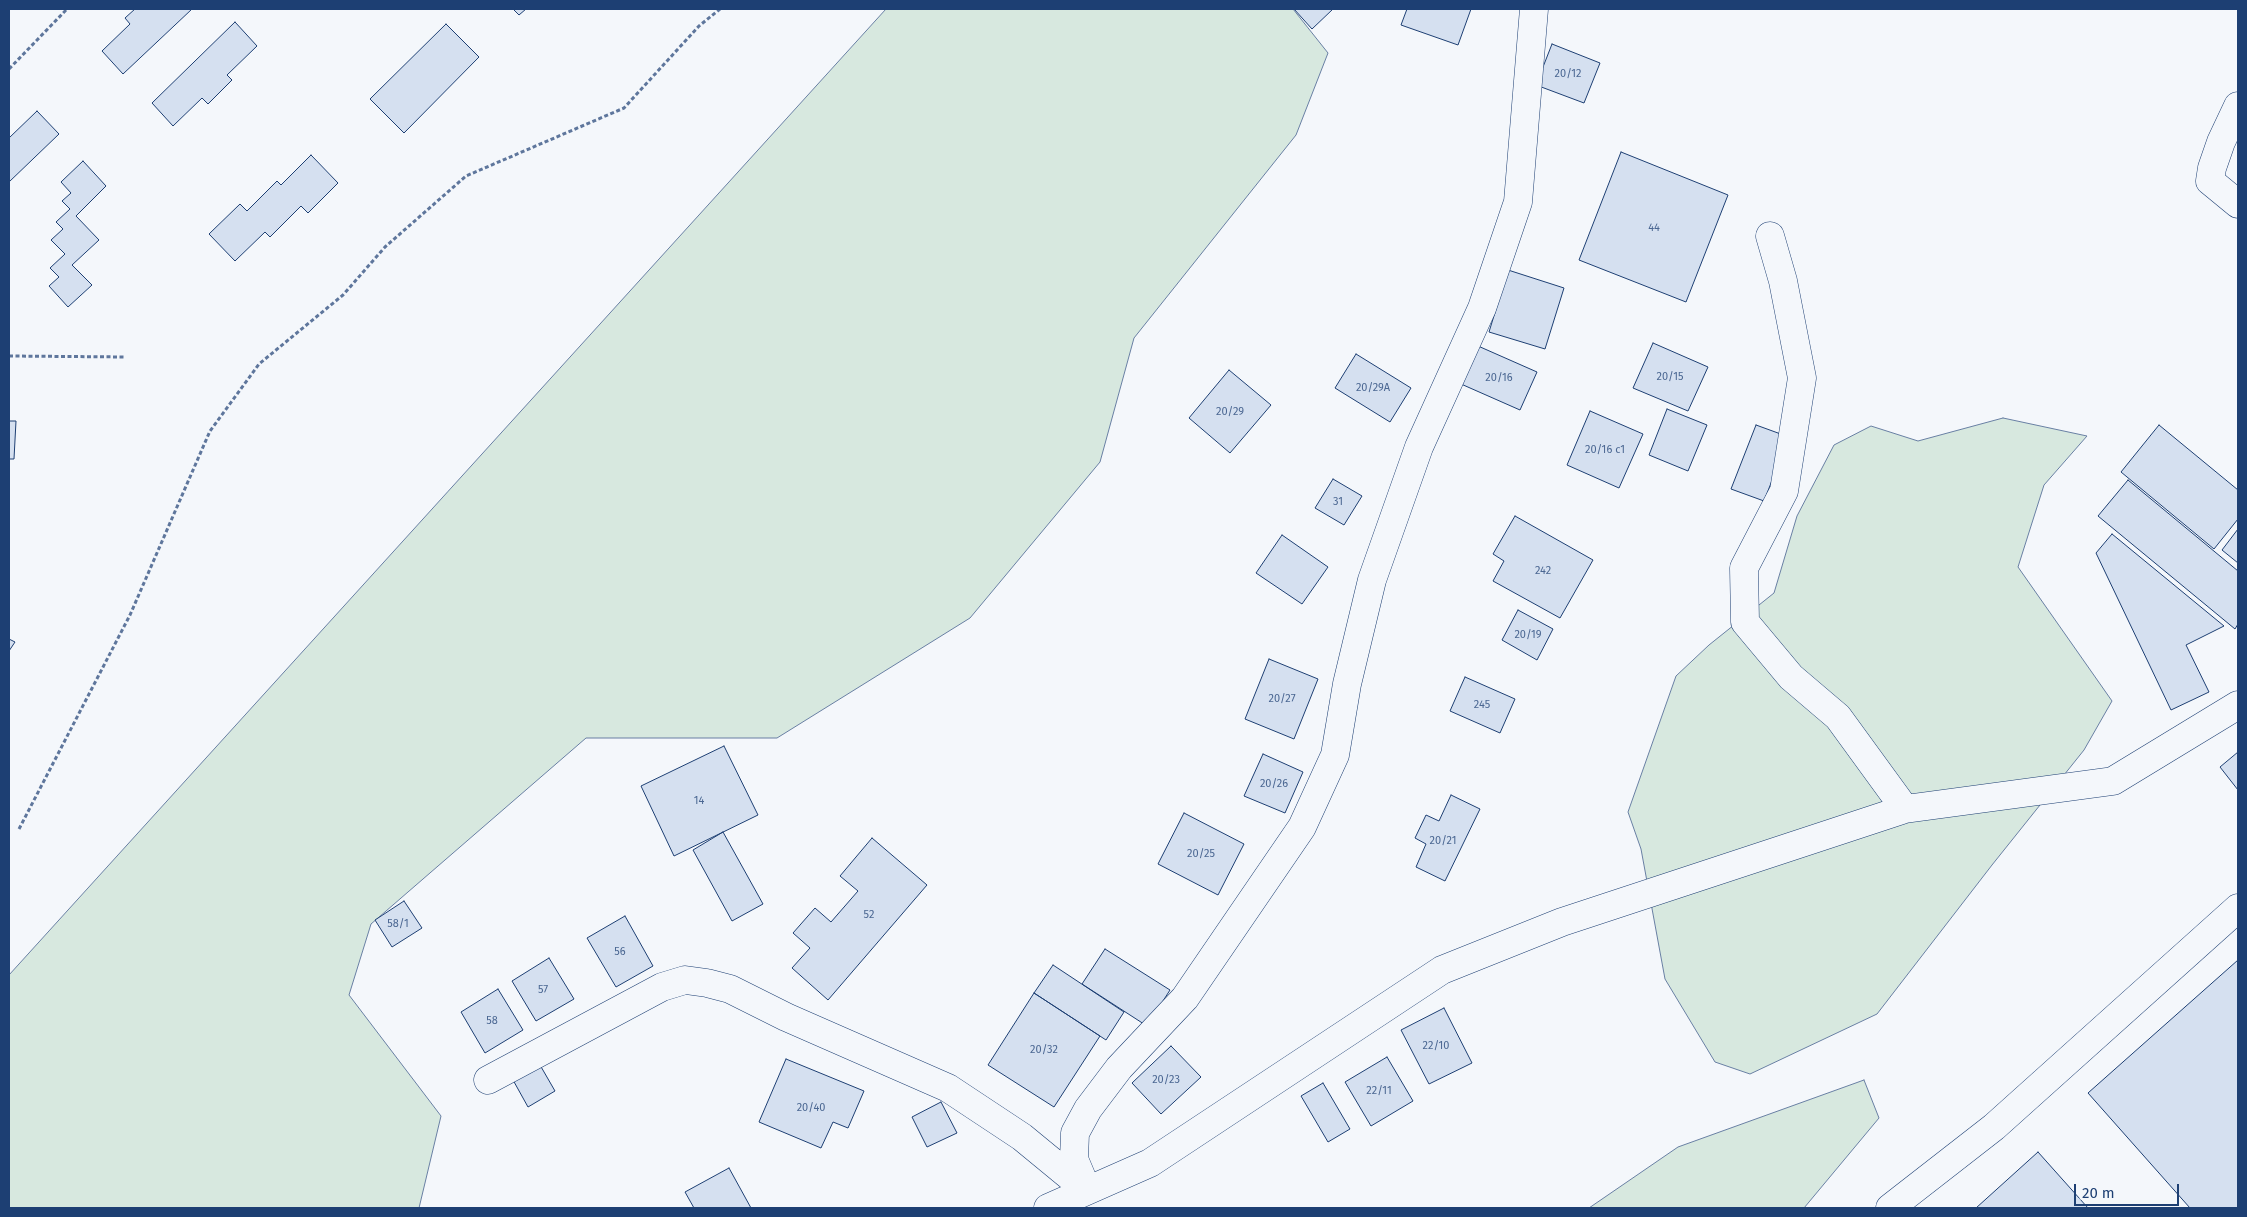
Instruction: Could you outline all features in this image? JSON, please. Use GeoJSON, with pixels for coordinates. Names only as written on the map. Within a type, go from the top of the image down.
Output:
{"type":"FeatureCollection","features":[{"type":"Feature","properties":{"kind":"street"},"geometry":{"type":"LineString","coordinates":[[1087,1190],[1074,1159],[1075,1133],[1088,1109],[1119,1068],[1185,998],[1302,827],[1335,755],[1347,684],[1372,580],[1418,447],[1482,308],[1518,202],[1534,9]]}},
{"type":"Feature","properties":{"kind":"street"},"geometry":{"type":"LineString","coordinates":[[2238,106],[2221,142],[2212,168],[2210,181],[2238,204]]}},
{"type":"Feature","properties":{"kind":"street"},"geometry":{"type":"LineString","coordinates":[[1770,236],[1782,281],[1802,378],[1784,491],[1744,568],[1745,622],[1791,677],[1838,716],[1906,809]]}},
{"type":"Feature","properties":{"kind":"street"},"geometry":{"type":"LineString","coordinates":[[1048,1208],[1150,1163],[1442,970],[1562,922],[1906,809],[2112,781],[2238,705]]}},
{"type":"Feature","properties":{"kind":"street"},"geometry":{"type":"LineString","coordinates":[[1890,1208],[1994,1127],[2238,908]]}},
{"type":"Feature","properties":{"kind":"street"},"geometry":{"type":"LineString","coordinates":[[488,1080],[662,987],[685,980],[707,984],[730,989],[795,1021],[948,1088],[1022,1137],[1087,1190]]}},
{"type":"Feature","properties":{"kind":"path"},"geometry":{"type":"LineString","coordinates":[[9,69],[67,9]]}},
{"type":"Feature","properties":{"kind":"path"},"geometry":{"type":"LineString","coordinates":[[19,829],[130,615],[210,431],[259,364],[342,295],[385,247],[466,176],[624,108],[699,26],[720,9]]}},
{"type":"Feature","properties":{"kind":"path"},"geometry":{"type":"LineString","coordinates":[[9,356],[126,357]]}},
{"type":"Feature","properties":{"kind":"shaded area"},"geometry":{"type":"Polygon","coordinates":[[[886,9],[1293,9],[1328,53],[1296,135],[1134,338],[1100,462],[970,618],[777,738],[586,738],[371,924],[349,995],[441,1116],[419,1208],[9,1208],[9,975],[886,9]]]}},
{"type":"Feature","properties":{"kind":"shaded area"},"geometry":{"type":"Polygon","coordinates":[[[2003,418],[2087,436],[2044,485],[2018,567],[2112,701],[2084,750],[1877,1014],[1750,1074],[1715,1062],[1665,979],[1641,849],[1628,812],[1676,676],[1709,645],[1774,593],[1797,516],[1834,445],[1871,426],[1918,441],[2003,418]]]}},
{"type":"Feature","properties":{"kind":"shaded area"},"geometry":{"type":"Polygon","coordinates":[[[1864,1080],[1879,1118],[1804,1208],[1589,1208],[1678,1147],[1864,1080]]]}},
{"type":"Feature","properties":{"kind":"building"},"geometry":{"type":"Polygon","coordinates":[[[135,9],[192,9],[123,74],[102,51],[130,24],[125,18],[135,9]]]}},
{"type":"Feature","properties":{"kind":"building"},"geometry":{"type":"Polygon","coordinates":[[[513,9],[526,9],[519,15],[513,9]]]}},
{"type":"Feature","properties":{"kind":"building"},"geometry":{"type":"Polygon","coordinates":[[[1294,9],[1333,9],[1312,29],[1294,9]]]}},
{"type":"Feature","properties":{"kind":"building"},"geometry":{"type":"Polygon","coordinates":[[[1407,9],[1471,9],[1458,45],[1401,25],[1407,9]]]}},
{"type":"Feature","properties":{"kind":"building"},"geometry":{"type":"Polygon","coordinates":[[[235,22],[257,46],[227,75],[232,80],[208,104],[202,98],[173,126],[152,103],[235,22]]]}},
{"type":"Feature","properties":{"kind":"building"},"geometry":{"type":"Polygon","coordinates":[[[446,24],[479,57],[404,133],[370,99],[446,24]]]}},
{"type":"Feature","properties":{"kind":"building"},"geometry":{"type":"Polygon","coordinates":[[[1552,44],[1600,63],[1584,103],[1536,85],[1552,44]]]}},
{"type":"Feature","properties":{"kind":"building"},"geometry":{"type":"Polygon","coordinates":[[[37,111],[59,134],[9,182],[9,138],[37,111]]]}},
{"type":"Feature","properties":{"kind":"building"},"geometry":{"type":"Polygon","coordinates":[[[1621,152],[1728,195],[1686,302],[1579,260],[1621,152]]]}},
{"type":"Feature","properties":{"kind":"building"},"geometry":{"type":"Polygon","coordinates":[[[311,155],[338,183],[308,213],[301,206],[270,237],[265,232],[235,261],[209,234],[240,204],[247,211],[277,181],[281,185],[311,155]]]}},
{"type":"Feature","properties":{"kind":"building"},"geometry":{"type":"Polygon","coordinates":[[[83,161],[106,186],[76,216],[99,240],[72,265],[92,285],[68,307],[49,286],[59,277],[50,268],[65,254],[51,240],[63,229],[56,222],[70,209],[62,201],[71,193],[61,182],[83,161]]]}},
{"type":"Feature","properties":{"kind":"building"},"geometry":{"type":"Polygon","coordinates":[[[1508,270],[1564,288],[1545,349],[1489,332],[1508,270]]]}},
{"type":"Feature","properties":{"kind":"building"},"geometry":{"type":"Polygon","coordinates":[[[1653,343],[1708,367],[1688,411],[1633,388],[1653,343]]]}},
{"type":"Feature","properties":{"kind":"building"},"geometry":{"type":"Polygon","coordinates":[[[1478,346],[1537,372],[1520,410],[1461,384],[1478,346]]]}},
{"type":"Feature","properties":{"kind":"building"},"geometry":{"type":"Polygon","coordinates":[[[1356,354],[1411,388],[1390,422],[1335,388],[1356,354]]]}},
{"type":"Feature","properties":{"kind":"building"},"geometry":{"type":"Polygon","coordinates":[[[1229,370],[1271,405],[1230,453],[1189,418],[1229,370]]]}},
{"type":"Feature","properties":{"kind":"building"},"geometry":{"type":"Polygon","coordinates":[[[1667,409],[1707,425],[1688,471],[1649,455],[1667,409]]]}},
{"type":"Feature","properties":{"kind":"building"},"geometry":{"type":"Polygon","coordinates":[[[1590,411],[1643,434],[1619,488],[1567,465],[1590,411]]]}},
{"type":"Feature","properties":{"kind":"building"},"geometry":{"type":"Polygon","coordinates":[[[9,421],[16,421],[14,459],[9,459],[9,421]]]}},
{"type":"Feature","properties":{"kind":"building"},"geometry":{"type":"Polygon","coordinates":[[[1756,425],[1789,437],[1764,501],[1731,489],[1756,425]]]}},
{"type":"Feature","properties":{"kind":"building"},"geometry":{"type":"Polygon","coordinates":[[[2159,425],[2238,490],[2238,519],[2214,549],[2121,472],[2159,425]]]}},
{"type":"Feature","properties":{"kind":"building"},"geometry":{"type":"Polygon","coordinates":[[[1333,479],[1362,496],[1344,525],[1315,508],[1333,479]]]}},
{"type":"Feature","properties":{"kind":"building"},"geometry":{"type":"Polygon","coordinates":[[[2128,480],[2238,571],[2238,624],[2235,629],[2098,516],[2128,480]]]}},
{"type":"Feature","properties":{"kind":"building"},"geometry":{"type":"Polygon","coordinates":[[[1515,516],[1593,560],[1560,618],[1493,581],[1504,561],[1493,554],[1515,516]]]}},
{"type":"Feature","properties":{"kind":"building"},"geometry":{"type":"Polygon","coordinates":[[[2238,529],[2238,563],[2222,550],[2238,529]]]}},
{"type":"Feature","properties":{"kind":"building"},"geometry":{"type":"Polygon","coordinates":[[[2112,534],[2224,626],[2186,645],[2209,692],[2171,710],[2096,553],[2112,534]]]}},
{"type":"Feature","properties":{"kind":"building"},"geometry":{"type":"Polygon","coordinates":[[[1282,535],[1328,567],[1302,604],[1256,573],[1282,535]]]}},
{"type":"Feature","properties":{"kind":"building"},"geometry":{"type":"Polygon","coordinates":[[[1518,610],[1553,629],[1537,660],[1502,640],[1518,610]]]}},
{"type":"Feature","properties":{"kind":"building"},"geometry":{"type":"Polygon","coordinates":[[[9,639],[15,642],[9,651],[9,639]]]}},
{"type":"Feature","properties":{"kind":"building"},"geometry":{"type":"Polygon","coordinates":[[[1269,659],[1318,679],[1294,739],[1245,719],[1269,659]]]}},
{"type":"Feature","properties":{"kind":"building"},"geometry":{"type":"Polygon","coordinates":[[[1465,677],[1515,699],[1500,733],[1450,711],[1465,677]]]}},
{"type":"Feature","properties":{"kind":"building"},"geometry":{"type":"Polygon","coordinates":[[[724,746],[758,815],[674,856],[641,786],[724,746]]]}},
{"type":"Feature","properties":{"kind":"building"},"geometry":{"type":"Polygon","coordinates":[[[2238,752],[2238,790],[2220,767],[2238,752]]]}},
{"type":"Feature","properties":{"kind":"building"},"geometry":{"type":"Polygon","coordinates":[[[1263,754],[1303,772],[1285,813],[1244,796],[1263,754]]]}},
{"type":"Feature","properties":{"kind":"building"},"geometry":{"type":"Polygon","coordinates":[[[1451,795],[1480,809],[1445,881],[1416,867],[1426,844],[1415,838],[1426,815],[1439,821],[1451,795]]]}},
{"type":"Feature","properties":{"kind":"building"},"geometry":{"type":"Polygon","coordinates":[[[1184,813],[1244,844],[1218,895],[1158,864],[1184,813]]]}},
{"type":"Feature","properties":{"kind":"building"},"geometry":{"type":"Polygon","coordinates":[[[723,832],[763,904],[732,921],[693,850],[723,832]]]}},
{"type":"Feature","properties":{"kind":"building"},"geometry":{"type":"Polygon","coordinates":[[[872,838],[927,885],[828,1000],[792,968],[810,948],[793,933],[815,908],[831,922],[858,891],[840,876],[872,838]]]}},
{"type":"Feature","properties":{"kind":"building"},"geometry":{"type":"Polygon","coordinates":[[[404,901],[422,928],[392,947],[375,920],[404,901]]]}},
{"type":"Feature","properties":{"kind":"building"},"geometry":{"type":"Polygon","coordinates":[[[625,916],[653,966],[616,987],[587,938],[625,916]]]}},
{"type":"Feature","properties":{"kind":"building"},"geometry":{"type":"Polygon","coordinates":[[[1105,949],[1170,990],[1147,1026],[1082,984],[1105,949]]]}},
{"type":"Feature","properties":{"kind":"building"},"geometry":{"type":"Polygon","coordinates":[[[549,958],[574,999],[536,1021],[512,981],[549,958]]]}},
{"type":"Feature","properties":{"kind":"building"},"geometry":{"type":"Polygon","coordinates":[[[2238,960],[2238,1208],[2190,1208],[2088,1093],[2238,960]]]}},
{"type":"Feature","properties":{"kind":"building"},"geometry":{"type":"Polygon","coordinates":[[[1053,965],[1124,1012],[1106,1040],[1034,993],[1053,965]]]}},
{"type":"Feature","properties":{"kind":"building"},"geometry":{"type":"Polygon","coordinates":[[[498,989],[523,1030],[485,1053],[461,1012],[498,989]]]}},
{"type":"Feature","properties":{"kind":"building"},"geometry":{"type":"Polygon","coordinates":[[[1034,993],[1100,1036],[1054,1107],[988,1065],[1034,993]]]}},
{"type":"Feature","properties":{"kind":"building"},"geometry":{"type":"Polygon","coordinates":[[[1444,1008],[1472,1063],[1429,1084],[1401,1030],[1444,1008]]]}},
{"type":"Feature","properties":{"kind":"building"},"geometry":{"type":"Polygon","coordinates":[[[1171,1046],[1201,1077],[1161,1114],[1132,1083],[1171,1046]]]}},
{"type":"Feature","properties":{"kind":"building"},"geometry":{"type":"Polygon","coordinates":[[[1387,1057],[1413,1101],[1371,1126],[1345,1082],[1387,1057]]]}},
{"type":"Feature","properties":{"kind":"building"},"geometry":{"type":"Polygon","coordinates":[[[786,1059],[864,1091],[848,1128],[833,1122],[821,1148],[759,1122],[786,1059]]]}},
{"type":"Feature","properties":{"kind":"building"},"geometry":{"type":"Polygon","coordinates":[[[540,1065],[555,1091],[528,1107],[513,1080],[540,1065]]]}},
{"type":"Feature","properties":{"kind":"building"},"geometry":{"type":"Polygon","coordinates":[[[1323,1083],[1350,1129],[1328,1142],[1301,1096],[1323,1083]]]}},
{"type":"Feature","properties":{"kind":"building"},"geometry":{"type":"Polygon","coordinates":[[[941,1102],[957,1133],[927,1147],[912,1117],[941,1102]]]}},
{"type":"Feature","properties":{"kind":"building"},"geometry":{"type":"Polygon","coordinates":[[[2038,1152],[2088,1208],[1976,1208],[2038,1152]]]}},
{"type":"Feature","properties":{"kind":"building"},"geometry":{"type":"Polygon","coordinates":[[[729,1168],[751,1208],[694,1208],[685,1192],[729,1168]]]}}]}
